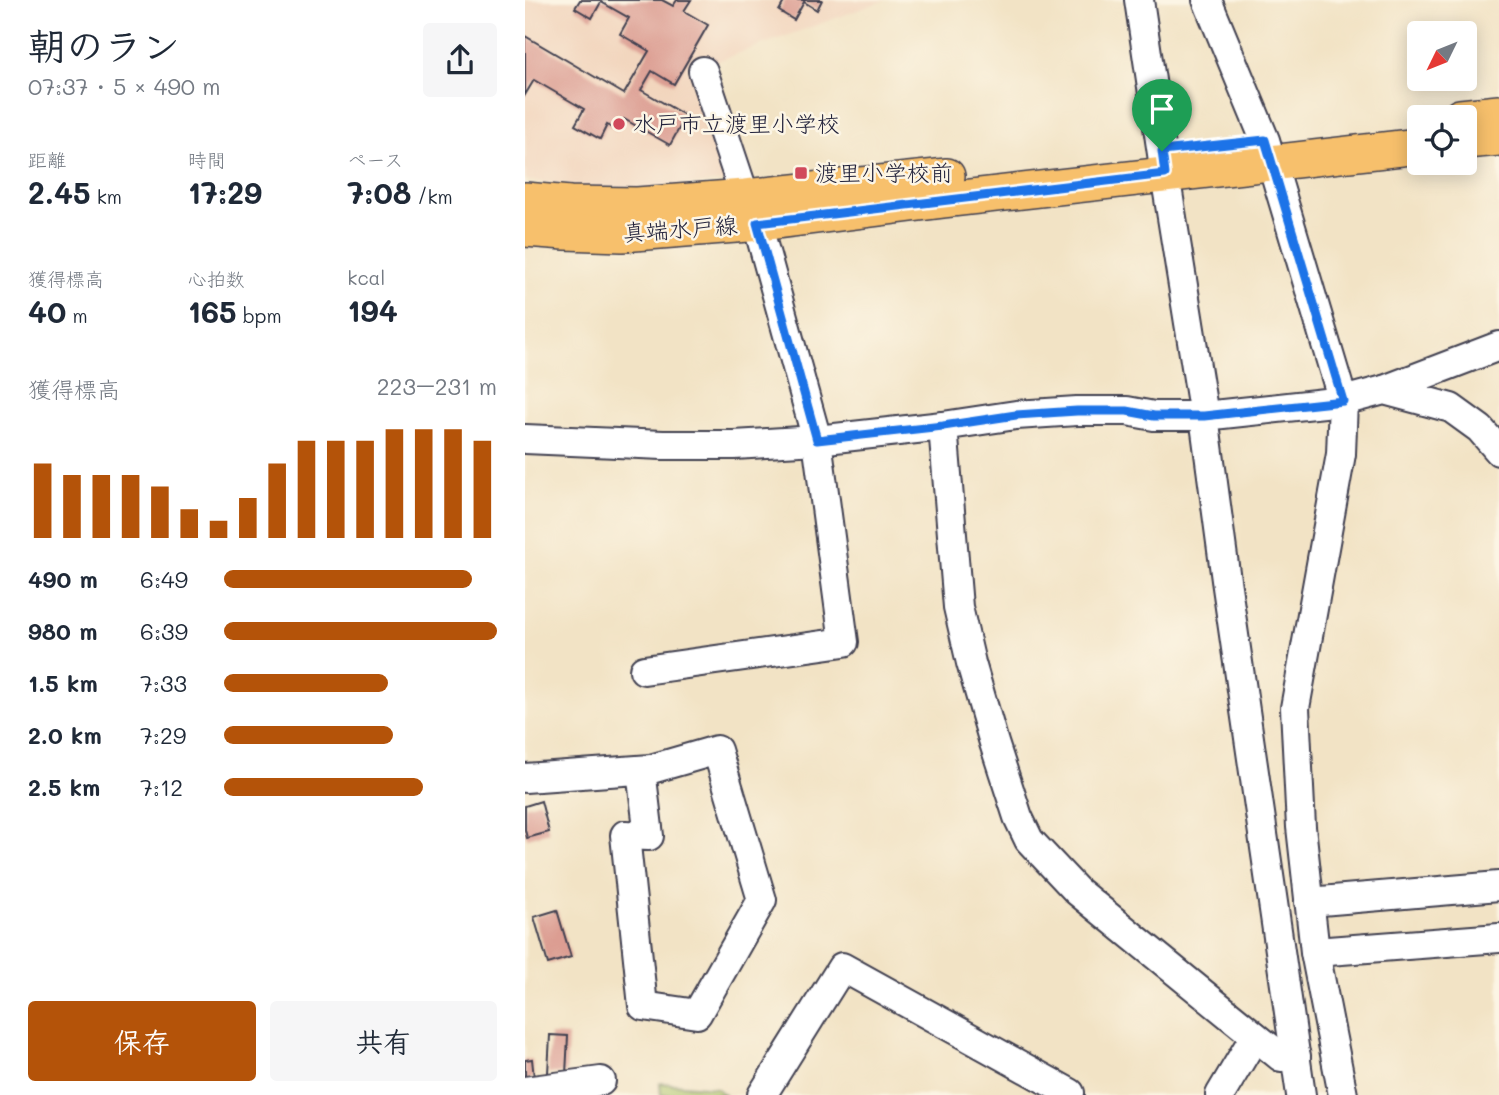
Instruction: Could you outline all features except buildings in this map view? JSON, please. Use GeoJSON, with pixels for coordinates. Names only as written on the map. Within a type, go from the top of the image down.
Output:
{"type":"FeatureCollection","features":[{"type":"Feature","properties":{"kind":"main road"},"geometry":{"type":"LineString","coordinates":[[1477,115],[1499,113]]}},
{"type":"Feature","properties":{"kind":"main road","name":"真端水戸線"},"geometry":{"type":"LineString","coordinates":[[525,229],[622,234],[751,210],[1268,151],[1407,124]]}},
{"type":"Feature","properties":{"kind":"main road"},"geometry":{"type":"LineString","coordinates":[[1477,140],[1499,138]]}},
{"type":"Feature","properties":{"kind":"main road","name":"真端水戸線"},"geometry":{"type":"LineString","coordinates":[[1268,151],[1407,146]]}},
{"type":"Feature","properties":{"kind":"main road","name":"真端水戸線"},"geometry":{"type":"LineString","coordinates":[[525,200],[751,210]]}},
{"type":"Feature","properties":{"kind":"street"},"geometry":{"type":"LineString","coordinates":[[1139,0],[1204,416],[1301,1095]]}},
{"type":"Feature","properties":{"kind":"street"},"geometry":{"type":"LineString","coordinates":[[1207,0],[1268,151],[1343,401],[1341,454],[1295,708],[1301,827],[1315,952],[1343,1095]]}},
{"type":"Feature","properties":{"kind":"street"},"geometry":{"type":"LineString","coordinates":[[644,670],[844,642],[817,440],[751,210],[703,71]]}},
{"type":"Feature","properties":{"kind":"street"},"geometry":{"type":"LineString","coordinates":[[525,439],[734,445],[817,440],[1016,415],[1077,411],[1204,416],[1343,401],[1384,390],[1499,346]]}},
{"type":"Feature","properties":{"kind":"street"},"geometry":{"type":"LineString","coordinates":[[1384,390],[1451,408],[1480,429],[1499,451]]}},
{"type":"Feature","properties":{"kind":"street"},"geometry":{"type":"LineString","coordinates":[[943,426],[958,607],[993,743],[1018,817],[1029,840],[1077,891],[1280,1057],[1296,1056]]}},
{"type":"Feature","properties":{"kind":"street"},"geometry":{"type":"LineString","coordinates":[[525,778],[651,769],[717,750],[762,900],[697,1014],[643,1006],[625,835],[649,836],[641,770]]}},
{"type":"Feature","properties":{"kind":"street"},"geometry":{"type":"LineString","coordinates":[[1309,902],[1499,886]]}},
{"type":"Feature","properties":{"kind":"street"},"geometry":{"type":"LineString","coordinates":[[1315,952],[1499,938]]}},
{"type":"Feature","properties":{"kind":"street"},"geometry":{"type":"LineString","coordinates":[[762,1095],[842,967],[1070,1093],[1069,1095]]}},
{"type":"Feature","properties":{"kind":"street"},"geometry":{"type":"LineString","coordinates":[[1220,1095],[1255,1036]]}},
{"type":"Feature","properties":{"kind":"street"},"geometry":{"type":"LineString","coordinates":[[525,1091],[601,1081]]}},
{"type":"Feature","properties":{"kind":"shaded area","name":"水戸市立渡里小学校"},"geometry":{"type":"Polygon","coordinates":[[[525,0],[885,0],[698,68],[730,181],[628,191],[525,180],[525,0]]]}},
{"type":"Feature","properties":{"kind":"green space"},"geometry":{"type":"Polygon","coordinates":[[[660,1083],[716,1088],[725,1095],[661,1095],[660,1083]]]}},
{"type":"Feature","properties":{"kind":"place","name":"水戸市立渡里小学校"},"geometry":{"type":"Point","coordinates":[619,124]}},
{"type":"Feature","properties":{"kind":"place","name":"渡里小学校前"},"geometry":{"type":"Point","coordinates":[801,173]}},
{"type":"Feature","properties":{"kind":"route"},"geometry":{"type":"LineString","coordinates":[[1265,140],[1343,401],[1204,416],[1154,416],[1127,411],[1016,415],[817,440],[757,223],[1165,174],[1162,151],[1265,140]]}}]}
